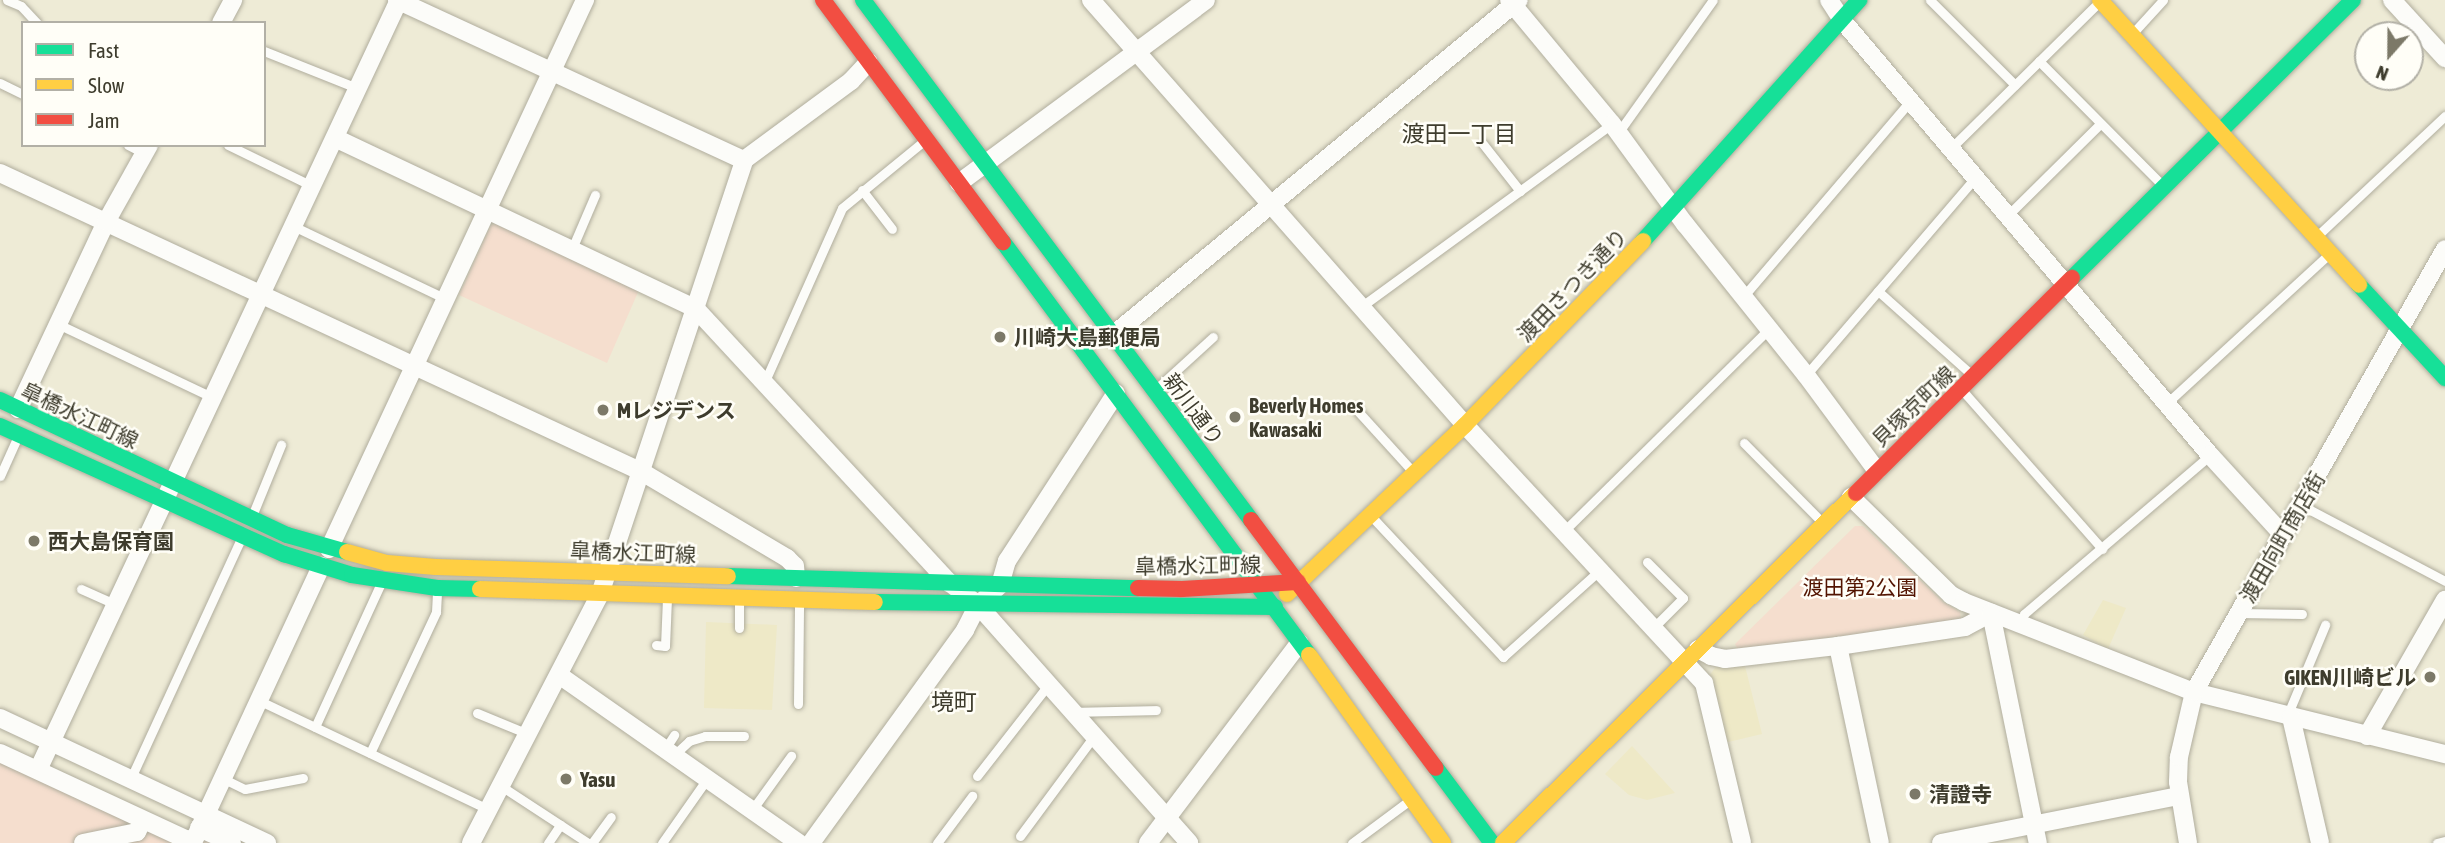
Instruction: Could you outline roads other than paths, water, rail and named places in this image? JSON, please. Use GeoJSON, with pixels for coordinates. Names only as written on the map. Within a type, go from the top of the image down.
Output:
{"type":"FeatureCollection","features":[{"type":"Feature","properties":{"kind":"street"},"geometry":{"type":"LineString","coordinates":[[222,21],[233,0]]}},
{"type":"Feature","properties":{"kind":"street"},"geometry":{"type":"LineString","coordinates":[[38,770],[398,0],[553,69],[744,160]]}},
{"type":"Feature","properties":{"kind":"street"},"geometry":{"type":"LineString","coordinates":[[329,549],[585,0]]}},
{"type":"Feature","properties":{"kind":"street"},"geometry":{"type":"LineString","coordinates":[[828,6],[850,0]]}},
{"type":"Feature","properties":{"kind":"street","name":"新川通り"},"geometry":{"type":"LineString","coordinates":[[863,0],[1297,582],[1427,788],[1443,843]]}},
{"type":"Feature","properties":{"kind":"street"},"geometry":{"type":"LineString","coordinates":[[1091,0],[1465,425],[1654,627],[1692,656],[1704,683],[1742,843]]}},
{"type":"Feature","properties":{"kind":"street"},"geometry":{"type":"LineString","coordinates":[[959,183],[1206,0]]}},
{"type":"Feature","properties":{"kind":"street"},"geometry":{"type":"LineString","coordinates":[[1829,0],[1842,20],[2210,455],[2283,535]]}},
{"type":"Feature","properties":{"kind":"street","name":"渡田さつき通り"},"geometry":{"type":"LineString","coordinates":[[1275,607],[1297,582],[1465,425],[1674,209],[1858,0]]}},
{"type":"Feature","properties":{"kind":"street"},"geometry":{"type":"LineString","coordinates":[[2100,0],[2218,133],[2445,377]]}},
{"type":"Feature","properties":{"kind":"street","name":"貝塚京町線"},"geometry":{"type":"LineString","coordinates":[[1503,843],[2353,0]]}},
{"type":"Feature","properties":{"kind":"street"},"geometry":{"type":"LineString","coordinates":[[2392,0],[2445,58]]}},
{"type":"Feature","properties":{"kind":"street"},"geometry":{"type":"LineString","coordinates":[[1088,356],[1514,2],[1615,128],[1674,209],[1742,298],[1806,375],[1877,471]]}},
{"type":"Feature","properties":{"kind":"street","name":"新川通り"},"geometry":{"type":"LineString","coordinates":[[828,6],[1275,607],[1299,643],[1427,788],[1492,843]]}},
{"type":"Feature","properties":{"kind":"street"},"geometry":{"type":"LineString","coordinates":[[471,843],[532,733],[600,594],[744,160],[851,80],[894,42]]}},
{"type":"Feature","properties":{"kind":"street"},"geometry":{"type":"LineString","coordinates":[[335,138],[696,309],[950,583],[978,605],[1189,843]]}},
{"type":"Feature","properties":{"kind":"street"},"geometry":{"type":"LineString","coordinates":[[18,409],[140,148]]}},
{"type":"Feature","properties":{"kind":"street"},"geometry":{"type":"LineString","coordinates":[[0,173],[642,472],[787,558],[795,566],[796,578]]}},
{"type":"Feature","properties":{"kind":"street","name":"渡田向町商店街"},"geometry":{"type":"LineString","coordinates":[[2188,843],[2178,796],[2179,757],[2194,692],[2445,249]]}},
{"type":"Feature","properties":{"kind":"street"},"geometry":{"type":"LineString","coordinates":[[811,843],[965,630],[978,605],[1000,585],[1007,561],[1116,393],[1143,375]]}},
{"type":"Feature","properties":{"kind":"street","name":"皐橋水江町線"},"geometry":{"type":"LineString","coordinates":[[0,400],[287,535],[329,549],[387,563],[436,567],[1182,589],[1297,582]]}},
{"type":"Feature","properties":{"kind":"street","name":"皐橋水江町線"},"geometry":{"type":"LineString","coordinates":[[0,426],[242,537],[321,566],[382,580],[437,588],[978,605],[1275,607]]}},
{"type":"Feature","properties":{"kind":"street"},"geometry":{"type":"LineString","coordinates":[[1850,497],[1951,595],[1991,613],[2194,692],[2445,754]]}},
{"type":"Feature","properties":{"kind":"street"},"geometry":{"type":"LineString","coordinates":[[195,831],[321,566]]}},
{"type":"Feature","properties":{"kind":"street"},"geometry":{"type":"LineString","coordinates":[[2367,736],[2445,600]]}},
{"type":"Feature","properties":{"kind":"street"},"geometry":{"type":"LineString","coordinates":[[1692,656],[1725,659],[1838,646],[1965,627],[1991,613]]}},
{"type":"Feature","properties":{"kind":"street"},"geometry":{"type":"LineString","coordinates":[[1991,613],[2038,843]]}},
{"type":"Feature","properties":{"kind":"street"},"geometry":{"type":"LineString","coordinates":[[1148,843],[1299,643]]}},
{"type":"Feature","properties":{"kind":"street"},"geometry":{"type":"LineString","coordinates":[[1838,646],[1880,843]]}},
{"type":"Feature","properties":{"kind":"street"},"geometry":{"type":"LineString","coordinates":[[559,675],[671,746],[707,779],[799,843]]}},
{"type":"Feature","properties":{"kind":"street"},"geometry":{"type":"LineString","coordinates":[[2289,717],[2320,843]]}},
{"type":"Feature","properties":{"kind":"street"},"geometry":{"type":"LineString","coordinates":[[0,718],[130,780],[195,831],[232,843]]}},
{"type":"Feature","properties":{"kind":"street"},"geometry":{"type":"LineString","coordinates":[[4,759],[38,770],[143,820],[267,843]]}},
{"type":"Feature","properties":{"kind":"street"},"geometry":{"type":"LineString","coordinates":[[1941,843],[2178,796]]}},
{"type":"Feature","properties":{"kind":"street"},"geometry":{"type":"LineString","coordinates":[[83,843],[137,832],[143,820]]}},
{"type":"Feature","properties":{"kind":"lane"},"geometry":{"type":"LineString","coordinates":[[7,0],[21,6],[35,21]]}},
{"type":"Feature","properties":{"kind":"lane"},"geometry":{"type":"LineString","coordinates":[[1362,306],[1520,191],[1615,128],[1713,0]]}},
{"type":"Feature","properties":{"kind":"lane"},"geometry":{"type":"LineString","coordinates":[[1930,0],[2015,85]]}},
{"type":"Feature","properties":{"kind":"lane"},"geometry":{"type":"LineString","coordinates":[[1951,148],[2100,0]]}},
{"type":"Feature","properties":{"kind":"lane"},"geometry":{"type":"LineString","coordinates":[[2131,35],[2163,0]]}},
{"type":"Feature","properties":{"kind":"lane"},"geometry":{"type":"LineString","coordinates":[[266,52],[357,88]]}},
{"type":"Feature","properties":{"kind":"lane"},"geometry":{"type":"LineString","coordinates":[[2039,61],[2164,188]]}},
{"type":"Feature","properties":{"kind":"lane"},"geometry":{"type":"LineString","coordinates":[[0,83],[21,93]]}},
{"type":"Feature","properties":{"kind":"lane"},"geometry":{"type":"LineString","coordinates":[[1742,298],[1910,100]]}},
{"type":"Feature","properties":{"kind":"lane"},"geometry":{"type":"LineString","coordinates":[[2315,237],[2445,116]]}},
{"type":"Feature","properties":{"kind":"lane"},"geometry":{"type":"LineString","coordinates":[[2008,215],[2101,124]]}},
{"type":"Feature","properties":{"kind":"lane"},"geometry":{"type":"LineString","coordinates":[[765,381],[842,208],[927,139]]}},
{"type":"Feature","properties":{"kind":"lane"},"geometry":{"type":"LineString","coordinates":[[1483,144],[1520,191]]}},
{"type":"Feature","properties":{"kind":"lane"},"geometry":{"type":"LineString","coordinates":[[232,147],[312,186]]}},
{"type":"Feature","properties":{"kind":"lane"},"geometry":{"type":"LineString","coordinates":[[1806,375],[1975,178]]}},
{"type":"Feature","properties":{"kind":"lane"},"geometry":{"type":"LineString","coordinates":[[862,190],[892,229]]}},
{"type":"Feature","properties":{"kind":"lane"},"geometry":{"type":"LineString","coordinates":[[571,251],[595,195]]}},
{"type":"Feature","properties":{"kind":"lane"},"geometry":{"type":"LineString","coordinates":[[292,226],[446,299]]}},
{"type":"Feature","properties":{"kind":"lane"},"geometry":{"type":"LineString","coordinates":[[2167,403],[2331,253]]}},
{"type":"Feature","properties":{"kind":"lane"},"geometry":{"type":"LineString","coordinates":[[1878,291],[1974,376]]}},
{"type":"Feature","properties":{"kind":"lane"},"geometry":{"type":"LineString","coordinates":[[58,324],[212,397]]}},
{"type":"Feature","properties":{"kind":"lane"},"geometry":{"type":"LineString","coordinates":[[1564,531],[1768,330]]}},
{"type":"Feature","properties":{"kind":"lane"},"geometry":{"type":"LineString","coordinates":[[1155,390],[1213,337]]}},
{"type":"Feature","properties":{"kind":"lane"},"geometry":{"type":"LineString","coordinates":[[1961,389],[2102,549]]}},
{"type":"Feature","properties":{"kind":"lane"},"geometry":{"type":"LineString","coordinates":[[1356,409],[1414,473]]}},
{"type":"Feature","properties":{"kind":"lane"},"geometry":{"type":"LineString","coordinates":[[0,476],[18,435]]}},
{"type":"Feature","properties":{"kind":"lane"},"geometry":{"type":"LineString","coordinates":[[1744,443],[1824,524]]}},
{"type":"Feature","properties":{"kind":"lane"},"geometry":{"type":"LineString","coordinates":[[251,518],[281,446]]}},
{"type":"Feature","properties":{"kind":"lane"},"geometry":{"type":"LineString","coordinates":[[2019,624],[2024,614],[2210,455]]}},
{"type":"Feature","properties":{"kind":"lane"},"geometry":{"type":"LineString","coordinates":[[2301,505],[2445,581]]}},
{"type":"Feature","properties":{"kind":"lane"},"geometry":{"type":"LineString","coordinates":[[1369,514],[1503,657],[1601,569]]}},
{"type":"Feature","properties":{"kind":"lane"},"geometry":{"type":"LineString","coordinates":[[130,780],[242,537]]}},
{"type":"Feature","properties":{"kind":"lane"},"geometry":{"type":"LineString","coordinates":[[1647,562],[1683,598],[1654,627]]}},
{"type":"Feature","properties":{"kind":"lane"},"geometry":{"type":"LineString","coordinates":[[315,727],[382,580]]}},
{"type":"Feature","properties":{"kind":"lane"},"geometry":{"type":"LineString","coordinates":[[370,753],[436,612],[437,588]]}},
{"type":"Feature","properties":{"kind":"lane"},"geometry":{"type":"LineString","coordinates":[[81,589],[115,604]]}},
{"type":"Feature","properties":{"kind":"lane"},"geometry":{"type":"LineString","coordinates":[[656,645],[665,646],[667,596]]}},
{"type":"Feature","properties":{"kind":"lane"},"geometry":{"type":"LineString","coordinates":[[739,598],[739,628]]}},
{"type":"Feature","properties":{"kind":"lane"},"geometry":{"type":"LineString","coordinates":[[798,704],[799,600]]}},
{"type":"Feature","properties":{"kind":"lane"},"geometry":{"type":"LineString","coordinates":[[2238,613],[2302,614]]}},
{"type":"Feature","properties":{"kind":"lane"},"geometry":{"type":"LineString","coordinates":[[2289,717],[2325,625]]}},
{"type":"Feature","properties":{"kind":"lane"},"geometry":{"type":"LineString","coordinates":[[977,776],[1049,684]]}},
{"type":"Feature","properties":{"kind":"lane"},"geometry":{"type":"LineString","coordinates":[[258,700],[488,809]]}},
{"type":"Feature","properties":{"kind":"lane"},"geometry":{"type":"LineString","coordinates":[[1073,712],[1156,710]]}},
{"type":"Feature","properties":{"kind":"lane"},"geometry":{"type":"LineString","coordinates":[[477,713],[532,733]]}},
{"type":"Feature","properties":{"kind":"lane"},"geometry":{"type":"LineString","coordinates":[[671,746],[705,736],[744,736]]}},
{"type":"Feature","properties":{"kind":"lane"},"geometry":{"type":"LineString","coordinates":[[1020,836],[1094,736]]}},
{"type":"Feature","properties":{"kind":"lane"},"geometry":{"type":"LineString","coordinates":[[752,810],[791,756]]}},
{"type":"Feature","properties":{"kind":"lane"},"geometry":{"type":"LineString","coordinates":[[222,778],[245,789],[303,778]]}},
{"type":"Feature","properties":{"kind":"lane"},"geometry":{"type":"LineString","coordinates":[[662,843],[707,779]]}},
{"type":"Feature","properties":{"kind":"lane"},"geometry":{"type":"LineString","coordinates":[[501,786],[590,843],[611,817]]}},
{"type":"Feature","properties":{"kind":"lane"},"geometry":{"type":"LineString","coordinates":[[1352,843],[1427,788]]}},
{"type":"Feature","properties":{"kind":"lane"},"geometry":{"type":"LineString","coordinates":[[937,843],[972,796]]}},
{"type":"Feature","properties":{"kind":"lane"},"geometry":{"type":"LineString","coordinates":[[548,843],[560,825]]}},
{"type":"Feature","properties":{"kind":"lane"},"geometry":{"type":"LineString","coordinates":[[2437,843],[2445,841]]}},
{"type":"Feature","properties":{"kind":"place","name":"川崎大島郵便局"},"geometry":{"type":"Point","coordinates":[1000,337]}},
{"type":"Feature","properties":{"kind":"place","name":"Mレジデンス"},"geometry":{"type":"Point","coordinates":[603,410]}},
{"type":"Feature","properties":{"kind":"place","name":"Beverly Homes Kawasaki"},"geometry":{"type":"Point","coordinates":[1235,417]}},
{"type":"Feature","properties":{"kind":"place","name":"西大島保育園"},"geometry":{"type":"Point","coordinates":[34,541]}},
{"type":"Feature","properties":{"kind":"place","name":"GIKEN川崎ビル"},"geometry":{"type":"Point","coordinates":[2430,677]}},
{"type":"Feature","properties":{"kind":"place","name":"Yasu"},"geometry":{"type":"Point","coordinates":[566,779]}},
{"type":"Feature","properties":{"kind":"place","name":"清證寺"},"geometry":{"type":"Point","coordinates":[1915,794]}},
{"type":"Feature","properties":{"kind":"district","name":"渡田一丁目"},"geometry":{"type":"Point","coordinates":[1459,134]}},
{"type":"Feature","properties":{"kind":"district","name":"境町"},"geometry":{"type":"Point","coordinates":[954,702]}},
{"type":"Feature","properties":{"kind":"park label","name":"渡田第2公園"},"geometry":{"type":"Point","coordinates":[1860,587]}}]}
